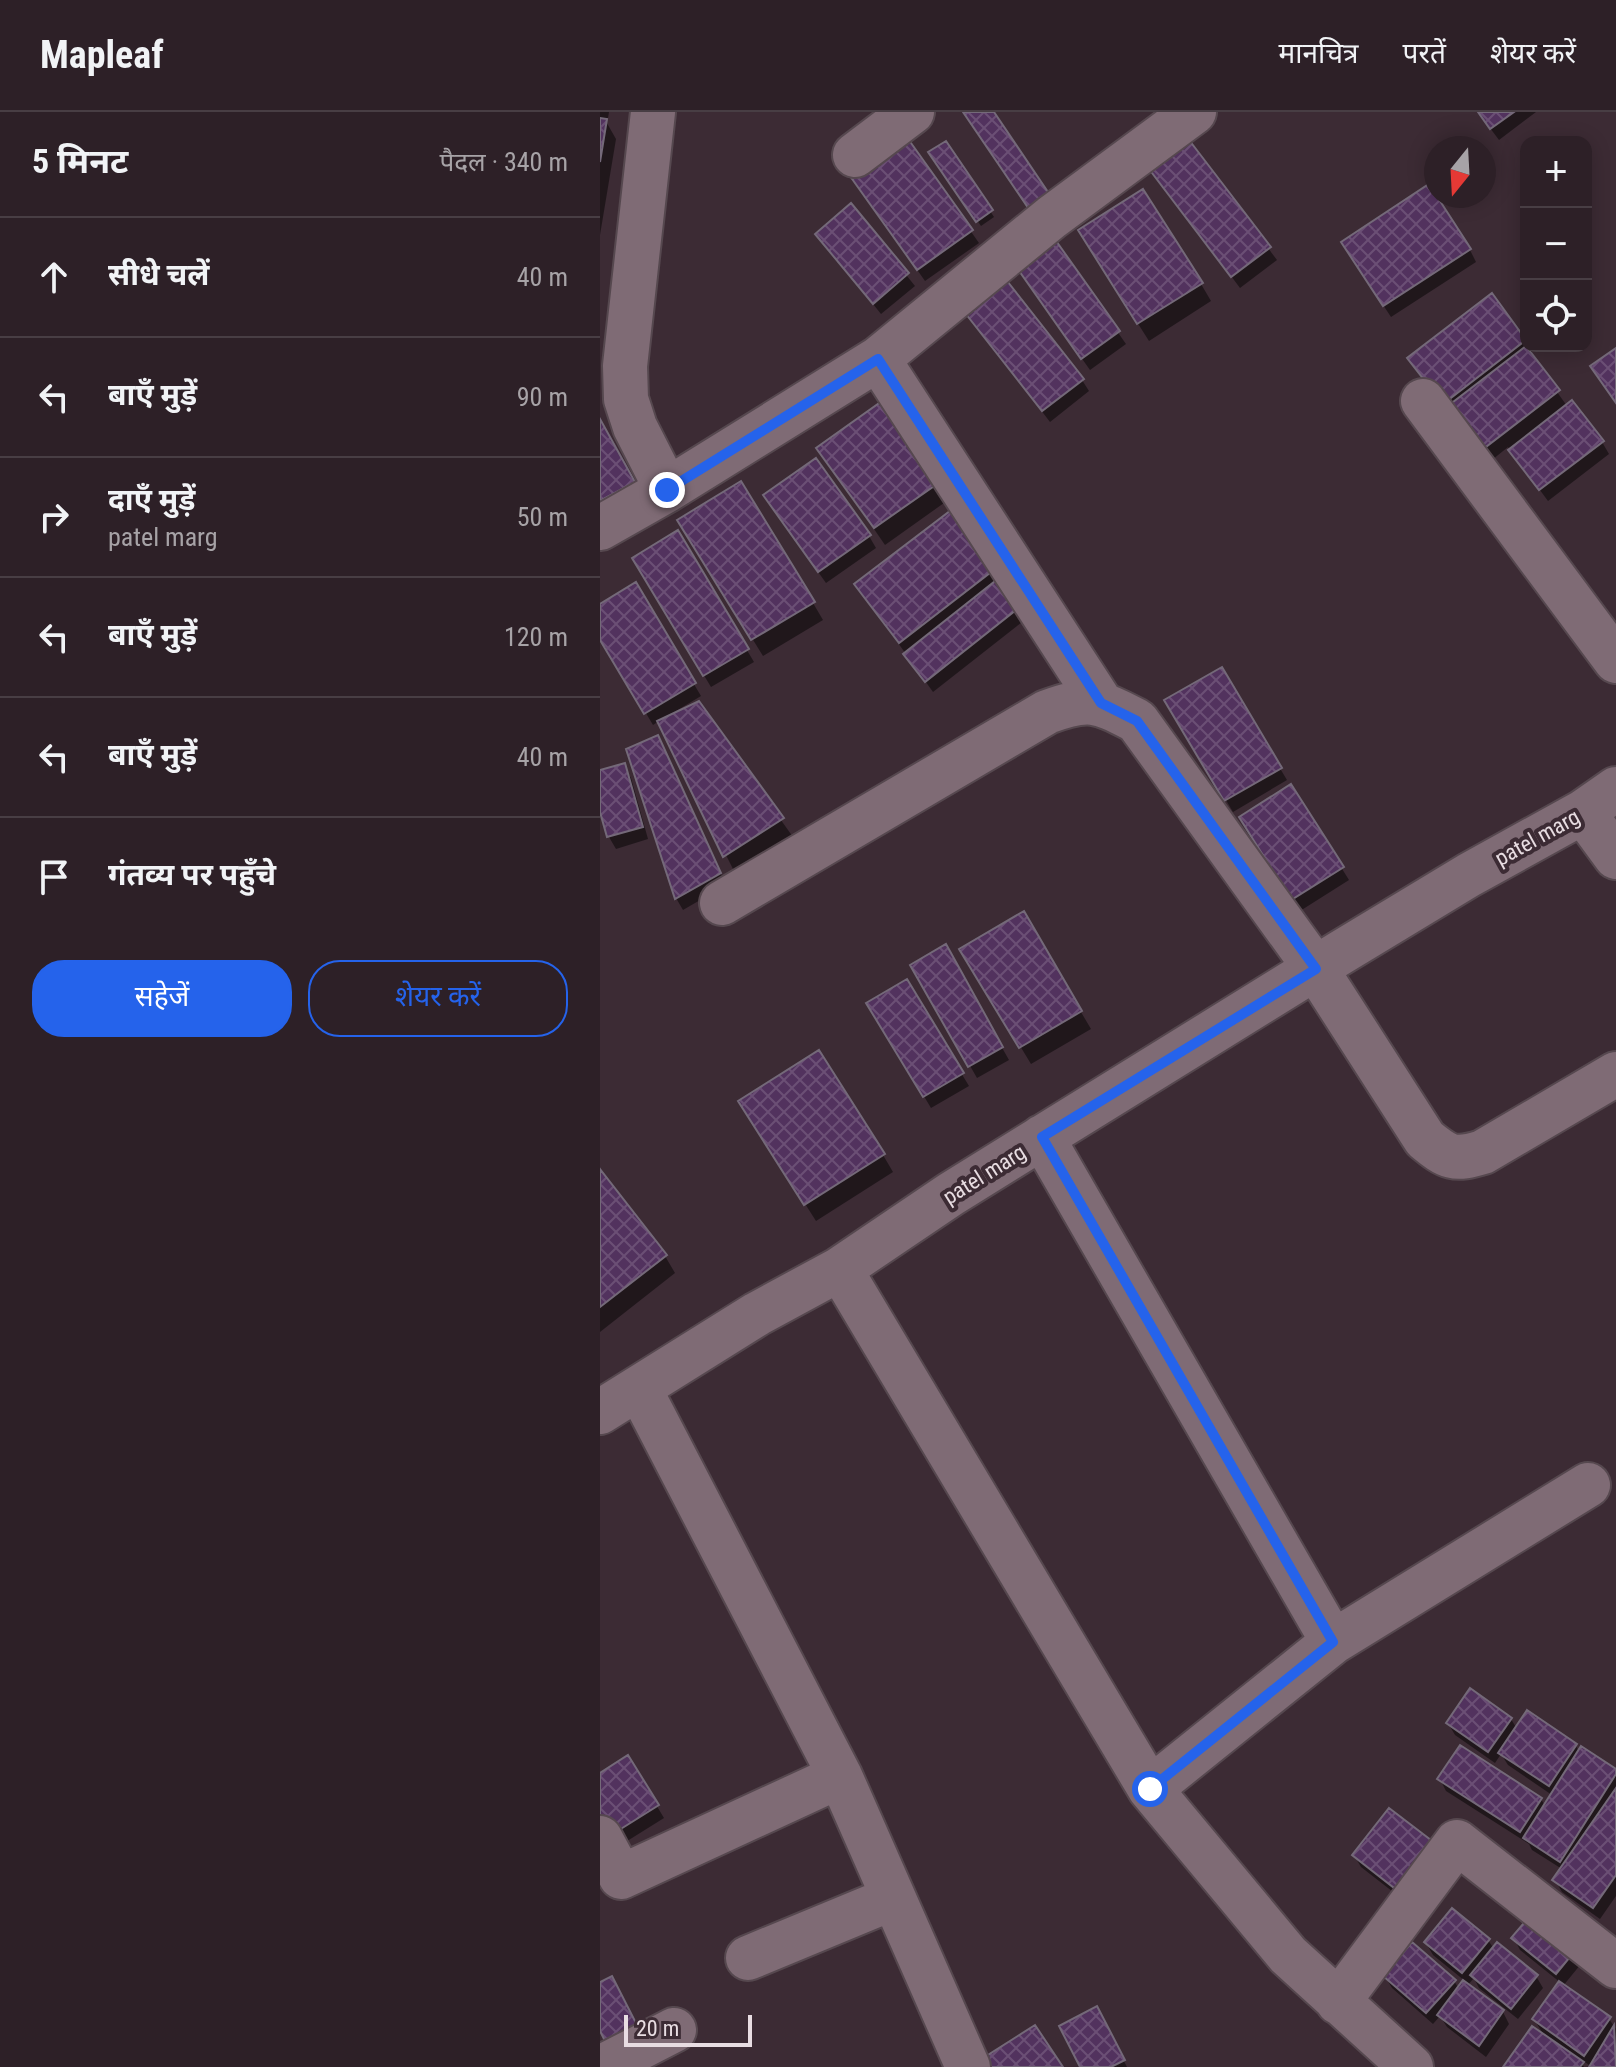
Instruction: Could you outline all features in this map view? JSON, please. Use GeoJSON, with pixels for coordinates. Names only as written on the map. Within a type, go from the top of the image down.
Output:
{"type":"FeatureCollection","features":[{"type":"Feature","properties":{"kind":"street"},"geometry":{"type":"LineString","coordinates":[[653,112],[625,366],[626,399],[635,427],[667,490]]}},
{"type":"Feature","properties":{"kind":"street"},"geometry":{"type":"LineString","coordinates":[[855,155],[912,112]]}},
{"type":"Feature","properties":{"kind":"street"},"geometry":{"type":"LineString","coordinates":[[600,528],[878,359],[1052,217],[1194,112]]}},
{"type":"Feature","properties":{"kind":"street"},"geometry":{"type":"LineString","coordinates":[[878,359],[1101,703]]}},
{"type":"Feature","properties":{"kind":"street"},"geometry":{"type":"LineString","coordinates":[[1423,401],[1616,661]]}},
{"type":"Feature","properties":{"kind":"street"},"geometry":{"type":"LineString","coordinates":[[722,903],[1047,712],[1074,702],[1101,703],[1137,721],[1316,969],[1425,1139],[1445,1155],[1462,1158],[1483,1152],[1616,1074]]}},
{"type":"Feature","properties":{"kind":"street"},"geometry":{"type":"LineString","coordinates":[[1599,800],[1616,857]]}},
{"type":"Feature","properties":{"kind":"street","name":"patel marg"},"geometry":{"type":"LineString","coordinates":[[600,1412],[757,1314],[840,1269],[951,1194],[1469,875],[1599,800]]}},
{"type":"Feature","properties":{"kind":"street"},"geometry":{"type":"LineString","coordinates":[[1042,1137],[1333,1642]]}},
{"type":"Feature","properties":{"kind":"street"},"geometry":{"type":"LineString","coordinates":[[840,1269],[1150,1789],[1288,1955],[1411,2067]]}},
{"type":"Feature","properties":{"kind":"street"},"geometry":{"type":"LineString","coordinates":[[639,1388],[840,1776],[968,2067]]}},
{"type":"Feature","properties":{"kind":"street"},"geometry":{"type":"LineString","coordinates":[[1150,1789],[1333,1642],[1588,1485]]}},
{"type":"Feature","properties":{"kind":"street"},"geometry":{"type":"LineString","coordinates":[[602,1849],[621,1877],[840,1776]]}},
{"type":"Feature","properties":{"kind":"street"},"geometry":{"type":"LineString","coordinates":[[1338,2002],[1457,1842],[1616,1966]]}},
{"type":"Feature","properties":{"kind":"street"},"geometry":{"type":"LineString","coordinates":[[748,1958],[893,1898]]}},
{"type":"Feature","properties":{"kind":"street"},"geometry":{"type":"LineString","coordinates":[[602,2067],[674,2030]]}},
{"type":"Feature","properties":{"kind":"building"},"geometry":{"type":"Polygon","coordinates":[[[963,112],[994,112],[1054,201],[1033,215],[963,112]]]}},
{"type":"Feature","properties":{"kind":"building"},"geometry":{"type":"Polygon","coordinates":[[[1478,112],[1514,112],[1490,129],[1478,112]]]}},
{"type":"Feature","properties":{"kind":"building"},"geometry":{"type":"Polygon","coordinates":[[[600,118],[607,119],[600,162],[600,118]]]}},
{"type":"Feature","properties":{"kind":"building"},"geometry":{"type":"Polygon","coordinates":[[[906,136],[973,230],[917,270],[850,176],[906,136]]]}},
{"type":"Feature","properties":{"kind":"building"},"geometry":{"type":"Polygon","coordinates":[[[1186,136],[1271,247],[1231,277],[1146,165],[1186,136]]]}},
{"type":"Feature","properties":{"kind":"building"},"geometry":{"type":"Polygon","coordinates":[[[946,141],[993,210],[976,222],[928,152],[946,141]]]}},
{"type":"Feature","properties":{"kind":"building"},"geometry":{"type":"Polygon","coordinates":[[[1424,187],[1424,208],[1445,208],[1471,249],[1383,306],[1341,242],[1424,187]]]}},
{"type":"Feature","properties":{"kind":"building"},"geometry":{"type":"Polygon","coordinates":[[[1143,189],[1203,283],[1137,324],[1078,230],[1143,189]]]}},
{"type":"Feature","properties":{"kind":"building"},"geometry":{"type":"Polygon","coordinates":[[[851,203],[909,273],[873,304],[815,234],[851,203]]]}},
{"type":"Feature","properties":{"kind":"building"},"geometry":{"type":"Polygon","coordinates":[[[1054,238],[1120,331],[1081,359],[1015,265],[1054,238]]]}},
{"type":"Feature","properties":{"kind":"building"},"geometry":{"type":"Polygon","coordinates":[[[1004,277],[1084,379],[1042,411],[962,309],[1004,277]]]}},
{"type":"Feature","properties":{"kind":"building"},"geometry":{"type":"Polygon","coordinates":[[[1492,293],[1520,332],[1520,345],[1443,404],[1407,358],[1492,293]]]}},
{"type":"Feature","properties":{"kind":"building"},"geometry":{"type":"Polygon","coordinates":[[[1616,348],[1616,403],[1590,366],[1616,348]]]}},
{"type":"Feature","properties":{"kind":"building"},"geometry":{"type":"Polygon","coordinates":[[[1520,351],[1531,352],[1560,390],[1478,453],[1444,409],[1520,351]]]}},
{"type":"Feature","properties":{"kind":"building"},"geometry":{"type":"Polygon","coordinates":[[[892,394],[950,475],[874,528],[816,448],[892,394]]]}},
{"type":"Feature","properties":{"kind":"building"},"geometry":{"type":"Polygon","coordinates":[[[1572,400],[1604,441],[1539,490],[1508,450],[1572,400]]]}},
{"type":"Feature","properties":{"kind":"building"},"geometry":{"type":"Polygon","coordinates":[[[600,419],[635,482],[600,501],[600,419]]]}},
{"type":"Feature","properties":{"kind":"building"},"geometry":{"type":"Polygon","coordinates":[[[816,458],[871,535],[818,572],[763,495],[816,458]]]}},
{"type":"Feature","properties":{"kind":"building"},"geometry":{"type":"Polygon","coordinates":[[[741,481],[815,602],[751,640],[677,520],[741,481]]]}},
{"type":"Feature","properties":{"kind":"building"},"geometry":{"type":"Polygon","coordinates":[[[950,511],[995,569],[899,643],[854,584],[950,511]]]}},
{"type":"Feature","properties":{"kind":"building"},"geometry":{"type":"Polygon","coordinates":[[[678,530],[749,649],[703,676],[632,558],[678,530]]]}},
{"type":"Feature","properties":{"kind":"building"},"geometry":{"type":"Polygon","coordinates":[[[999,578],[1021,606],[925,682],[903,654],[999,578]]]}},
{"type":"Feature","properties":{"kind":"building"},"geometry":{"type":"Polygon","coordinates":[[[636,582],[696,683],[644,714],[600,640],[600,604],[636,582]]]}},
{"type":"Feature","properties":{"kind":"building"},"geometry":{"type":"Polygon","coordinates":[[[1222,667],[1282,768],[1224,801],[1164,700],[1222,667]]]}},
{"type":"Feature","properties":{"kind":"building"},"geometry":{"type":"Polygon","coordinates":[[[699,701],[784,818],[723,857],[657,721],[699,701]]]}},
{"type":"Feature","properties":{"kind":"building"},"geometry":{"type":"Polygon","coordinates":[[[658,735],[721,873],[675,899],[626,749],[658,735]]]}},
{"type":"Feature","properties":{"kind":"building"},"geometry":{"type":"Polygon","coordinates":[[[625,763],[643,827],[607,837],[600,812],[600,770],[625,763]]]}},
{"type":"Feature","properties":{"kind":"building"},"geometry":{"type":"Polygon","coordinates":[[[1291,784],[1344,867],[1291,900],[1239,817],[1291,784]]]}},
{"type":"Feature","properties":{"kind":"building"},"geometry":{"type":"Polygon","coordinates":[[[1024,911],[1082,1011],[1019,1048],[959,949],[1024,911]]]}},
{"type":"Feature","properties":{"kind":"building"},"geometry":{"type":"Polygon","coordinates":[[[946,944],[1003,1047],[968,1067],[910,965],[946,944]]]}},
{"type":"Feature","properties":{"kind":"building"},"geometry":{"type":"Polygon","coordinates":[[[907,979],[964,1073],[923,1097],[866,1003],[907,979]]]}},
{"type":"Feature","properties":{"kind":"building"},"geometry":{"type":"Polygon","coordinates":[[[819,1050],[885,1154],[804,1205],[738,1101],[819,1050]]]}},
{"type":"Feature","properties":{"kind":"building"},"geometry":{"type":"Polygon","coordinates":[[[600,1169],[667,1255],[600,1307],[600,1169]]]}},
{"type":"Feature","properties":{"kind":"building"},"geometry":{"type":"Polygon","coordinates":[[[1470,1688],[1512,1718],[1488,1752],[1446,1723],[1470,1688]]]}},
{"type":"Feature","properties":{"kind":"building"},"geometry":{"type":"Polygon","coordinates":[[[1527,1710],[1577,1744],[1549,1786],[1498,1753],[1527,1710]]]}},
{"type":"Feature","properties":{"kind":"building"},"geometry":{"type":"Polygon","coordinates":[[[1460,1745],[1542,1798],[1520,1832],[1437,1779],[1460,1745]]]}},
{"type":"Feature","properties":{"kind":"building"},"geometry":{"type":"Polygon","coordinates":[[[1581,1746],[1616,1769],[1616,1774],[1560,1862],[1523,1838],[1581,1746]]]}},
{"type":"Feature","properties":{"kind":"building"},"geometry":{"type":"Polygon","coordinates":[[[628,1755],[659,1805],[608,1837],[600,1825],[600,1773],[628,1755]]]}},
{"type":"Feature","properties":{"kind":"building"},"geometry":{"type":"Polygon","coordinates":[[[1616,1788],[1616,1875],[1593,1908],[1552,1880],[1616,1788]]]}},
{"type":"Feature","properties":{"kind":"building"},"geometry":{"type":"Polygon","coordinates":[[[1389,1808],[1436,1844],[1398,1891],[1352,1855],[1389,1808]]]}},
{"type":"Feature","properties":{"kind":"building"},"geometry":{"type":"Polygon","coordinates":[[[1452,1908],[1490,1939],[1462,1973],[1424,1942],[1452,1908]]]}},
{"type":"Feature","properties":{"kind":"building"},"geometry":{"type":"Polygon","coordinates":[[[1535,1910],[1579,1946],[1556,1974],[1511,1938],[1535,1910]]]}},
{"type":"Feature","properties":{"kind":"building"},"geometry":{"type":"Polygon","coordinates":[[[1412,1942],[1456,1980],[1426,2013],[1383,1976],[1412,1942]]]}},
{"type":"Feature","properties":{"kind":"building"},"geometry":{"type":"Polygon","coordinates":[[[1497,1942],[1538,1975],[1511,2009],[1470,1975],[1497,1942]]]}},
{"type":"Feature","properties":{"kind":"building"},"geometry":{"type":"Polygon","coordinates":[[[612,1976],[639,2029],[607,2045],[600,2031],[600,1982],[612,1976]]]}},
{"type":"Feature","properties":{"kind":"building"},"geometry":{"type":"Polygon","coordinates":[[[1463,1980],[1504,2010],[1479,2046],[1437,2015],[1463,1980]]]}},
{"type":"Feature","properties":{"kind":"building"},"geometry":{"type":"Polygon","coordinates":[[[1559,1981],[1611,2017],[1584,2056],[1532,2019],[1559,1981]]]}},
{"type":"Feature","properties":{"kind":"building"},"geometry":{"type":"Polygon","coordinates":[[[1097,2006],[1125,2060],[1111,2067],[1080,2067],[1059,2026],[1097,2006]]]}},
{"type":"Feature","properties":{"kind":"building"},"geometry":{"type":"Polygon","coordinates":[[[1035,2025],[1063,2067],[969,2067],[1035,2025]]]}},
{"type":"Feature","properties":{"kind":"building"},"geometry":{"type":"Polygon","coordinates":[[[1614,2025],[1616,2067],[1589,2067],[1614,2025]]]}},
{"type":"Feature","properties":{"kind":"building"},"geometry":{"type":"Polygon","coordinates":[[[1532,2026],[1584,2062],[1580,2067],[1503,2067],[1532,2026]]]}},
{"type":"Feature","properties":{"kind":"route"},"geometry":{"type":"LineString","coordinates":[[667,490],[878,359],[1101,703],[1137,721],[1316,969],[1042,1137],[1333,1642],[1150,1789]]}}]}
